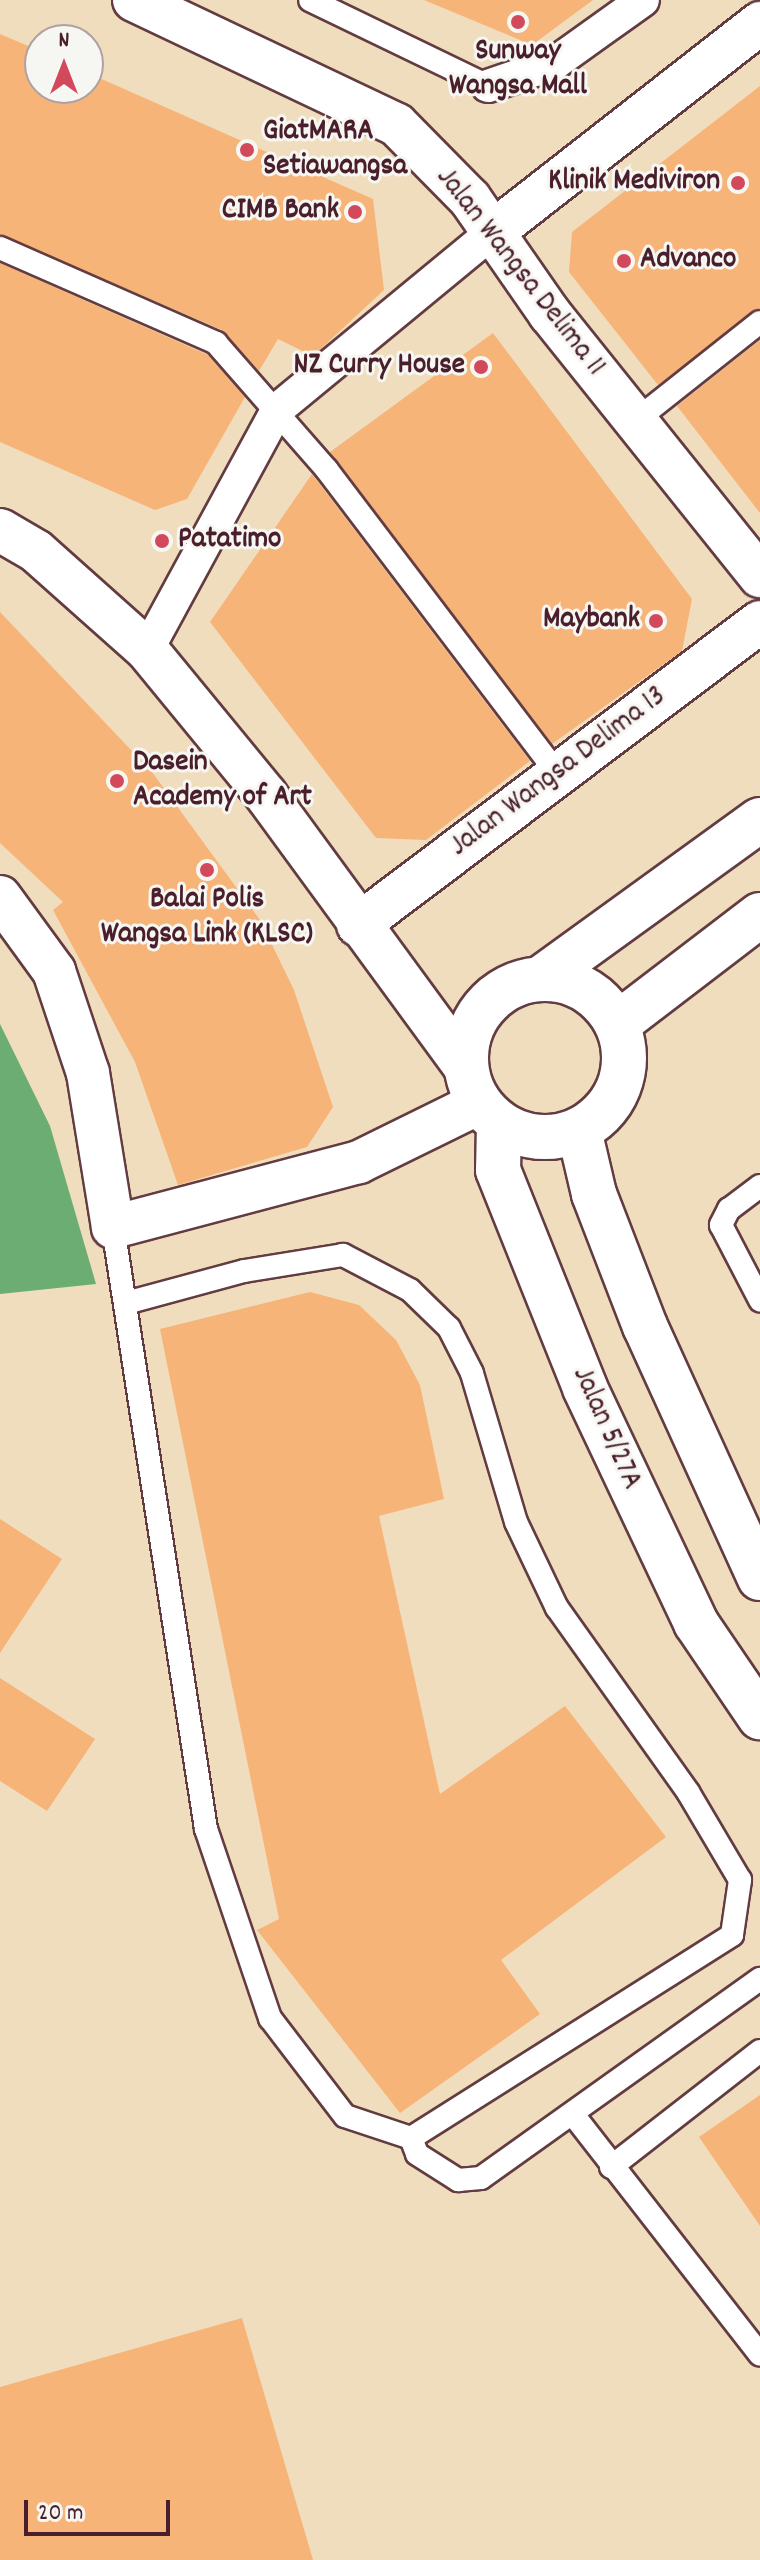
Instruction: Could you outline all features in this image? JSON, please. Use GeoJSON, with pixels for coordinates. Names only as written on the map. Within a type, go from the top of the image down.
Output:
{"type":"FeatureCollection","features":[{"type":"Feature","properties":{"kind":"street","name":"Jalan Wangsa Delima 11"},"geometry":{"type":"LineString","coordinates":[[134,0],[397,125],[494,231],[635,421],[760,576]]}},
{"type":"Feature","properties":{"kind":"street"},"geometry":{"type":"LineString","coordinates":[[488,86],[555,63],[643,0]]}},
{"type":"Feature","properties":{"kind":"street"},"geometry":{"type":"LineString","coordinates":[[147,650],[278,409],[494,231],[760,23]]}},
{"type":"Feature","properties":{"kind":"street"},"geometry":{"type":"LineString","coordinates":[[0,530],[36,551],[147,650],[266,795],[481,1098],[538,1137],[579,1130],[614,1099],[623,1078],[620,1022],[590,992],[540,979]]}},
{"type":"Feature","properties":{"kind":"street","name":"Jalan Wangsa Delima 13"},"geometry":{"type":"LineString","coordinates":[[358,925],[556,772],[760,622]]}},
{"type":"Feature","properties":{"kind":"street"},"geometry":{"type":"LineString","coordinates":[[481,1098],[476,1017],[514,984],[540,979],[760,820]]}},
{"type":"Feature","properties":{"kind":"street"},"geometry":{"type":"LineString","coordinates":[[0,897],[54,971],[88,1073],[113,1227],[359,1162],[481,1098]]}},
{"type":"Feature","properties":{"kind":"street"},"geometry":{"type":"LineString","coordinates":[[620,1022],[760,915]]}},
{"type":"Feature","properties":{"kind":"street","name":"Jalan 5/27A"},"geometry":{"type":"LineString","coordinates":[[481,1098],[498,1170],[585,1388],[696,1623],[760,1717]]}},
{"type":"Feature","properties":{"kind":"street"},"geometry":{"type":"LineString","coordinates":[[579,1130],[594,1194],[645,1326],[760,1578]]}},
{"type":"Feature","properties":{"kind":"lane"},"geometry":{"type":"LineString","coordinates":[[310,0],[488,86]]}},
{"type":"Feature","properties":{"kind":"lane"},"geometry":{"type":"LineString","coordinates":[[0,248],[216,343],[278,409],[556,772]]}},
{"type":"Feature","properties":{"kind":"lane"},"geometry":{"type":"LineString","coordinates":[[635,421],[760,322]]}},
{"type":"Feature","properties":{"kind":"lane"},"geometry":{"type":"LineString","coordinates":[[760,1186],[729,1209],[721,1225],[760,1300]]}},
{"type":"Feature","properties":{"kind":"lane"},"geometry":{"type":"LineString","coordinates":[[113,1227],[206,1829],[270,2018],[345,2116],[411,2138]]}},
{"type":"Feature","properties":{"kind":"lane"},"geometry":{"type":"LineString","coordinates":[[126,1303],[343,1255],[410,1290],[449,1328],[472,1373],[516,1522],[557,1608],[688,1792],[740,1880],[732,1935],[411,2138]]}},
{"type":"Feature","properties":{"kind":"lane"},"geometry":{"type":"LineString","coordinates":[[411,2138],[417,2154],[458,2180],[481,2178],[575,2117],[760,1979]]}},
{"type":"Feature","properties":{"kind":"lane"},"geometry":{"type":"LineString","coordinates":[[611,2167],[760,2051]]}},
{"type":"Feature","properties":{"kind":"lane"},"geometry":{"type":"LineString","coordinates":[[575,2117],[760,2355]]}},
{"type":"Feature","properties":{"kind":"green space"},"geometry":{"type":"Polygon","coordinates":[[[0,1024],[50,1126],[96,1284],[0,1294],[0,1024]]]}},
{"type":"Feature","properties":{"kind":"building","name":"Sunway Wangsa Mall"},"geometry":{"type":"Polygon","coordinates":[[[424,0],[593,0],[532,45],[424,0]]]}},
{"type":"Feature","properties":{"kind":"building"},"geometry":{"type":"Polygon","coordinates":[[[0,34],[24,44],[24,104],[104,104],[104,80],[373,199],[384,290],[313,356],[278,339],[259,371],[222,330],[0,234],[0,34]]]}},
{"type":"Feature","properties":{"kind":"building"},"geometry":{"type":"Polygon","coordinates":[[[760,86],[760,308],[658,385],[569,272],[572,232],[760,86]]]}},
{"type":"Feature","properties":{"kind":"building"},"geometry":{"type":"Polygon","coordinates":[[[0,263],[208,355],[245,397],[187,499],[155,510],[0,442],[0,263]]]}},
{"type":"Feature","properties":{"kind":"building"},"geometry":{"type":"Polygon","coordinates":[[[493,333],[692,599],[682,651],[552,744],[330,452],[493,333]]]}},
{"type":"Feature","properties":{"kind":"building"},"geometry":{"type":"Polygon","coordinates":[[[760,340],[760,513],[677,406],[760,340]]]}},
{"type":"Feature","properties":{"kind":"building"},"geometry":{"type":"Polygon","coordinates":[[[312,474],[530,761],[426,840],[376,838],[210,622],[312,474]]]}},
{"type":"Feature","properties":{"kind":"building"},"geometry":{"type":"Polygon","coordinates":[[[0,612],[152,772],[260,920],[294,990],[333,1107],[307,1147],[178,1185],[135,1062],[53,910],[63,902],[0,843],[0,612]]]}},
{"type":"Feature","properties":{"kind":"building"},"geometry":{"type":"Polygon","coordinates":[[[310,1292],[359,1305],[396,1340],[420,1385],[444,1499],[379,1516],[440,1794],[565,1706],[666,1837],[501,1960],[540,2014],[400,2113],[257,1930],[279,1919],[160,1329],[310,1292]]]}},
{"type":"Feature","properties":{"kind":"building"},"geometry":{"type":"Polygon","coordinates":[[[0,1519],[62,1559],[0,1653],[0,1519]]]}},
{"type":"Feature","properties":{"kind":"building"},"geometry":{"type":"Polygon","coordinates":[[[0,1678],[95,1739],[47,1811],[0,1781],[0,1678]]]}},
{"type":"Feature","properties":{"kind":"building"},"geometry":{"type":"Polygon","coordinates":[[[760,2095],[760,2226],[699,2137],[760,2095]]]}},
{"type":"Feature","properties":{"kind":"building"},"geometry":{"type":"Polygon","coordinates":[[[242,2318],[313,2560],[0,2560],[0,2387],[242,2318]]]}},
{"type":"Feature","properties":{"kind":"place","name":"Sunway Wangsa Mall"},"geometry":{"type":"Point","coordinates":[518,22]}},
{"type":"Feature","properties":{"kind":"place","name":"GiatMARA Setiawangsa"},"geometry":{"type":"Point","coordinates":[247,150]}},
{"type":"Feature","properties":{"kind":"place","name":"Klinik Mediviron"},"geometry":{"type":"Point","coordinates":[738,183]}},
{"type":"Feature","properties":{"kind":"place","name":"CIMB Bank"},"geometry":{"type":"Point","coordinates":[355,212]}},
{"type":"Feature","properties":{"kind":"place","name":"Advanco"},"geometry":{"type":"Point","coordinates":[624,261]}},
{"type":"Feature","properties":{"kind":"place","name":"NZ Curry House"},"geometry":{"type":"Point","coordinates":[481,367]}},
{"type":"Feature","properties":{"kind":"place","name":"Patatimo"},"geometry":{"type":"Point","coordinates":[162,541]}},
{"type":"Feature","properties":{"kind":"place","name":"Maybank"},"geometry":{"type":"Point","coordinates":[656,621]}},
{"type":"Feature","properties":{"kind":"place","name":"Dasein Academy of Art"},"geometry":{"type":"Point","coordinates":[117,781]}},
{"type":"Feature","properties":{"kind":"place","name":"Balai Polis Wangsa Link (KLSC)"},"geometry":{"type":"Point","coordinates":[207,870]}}]}
